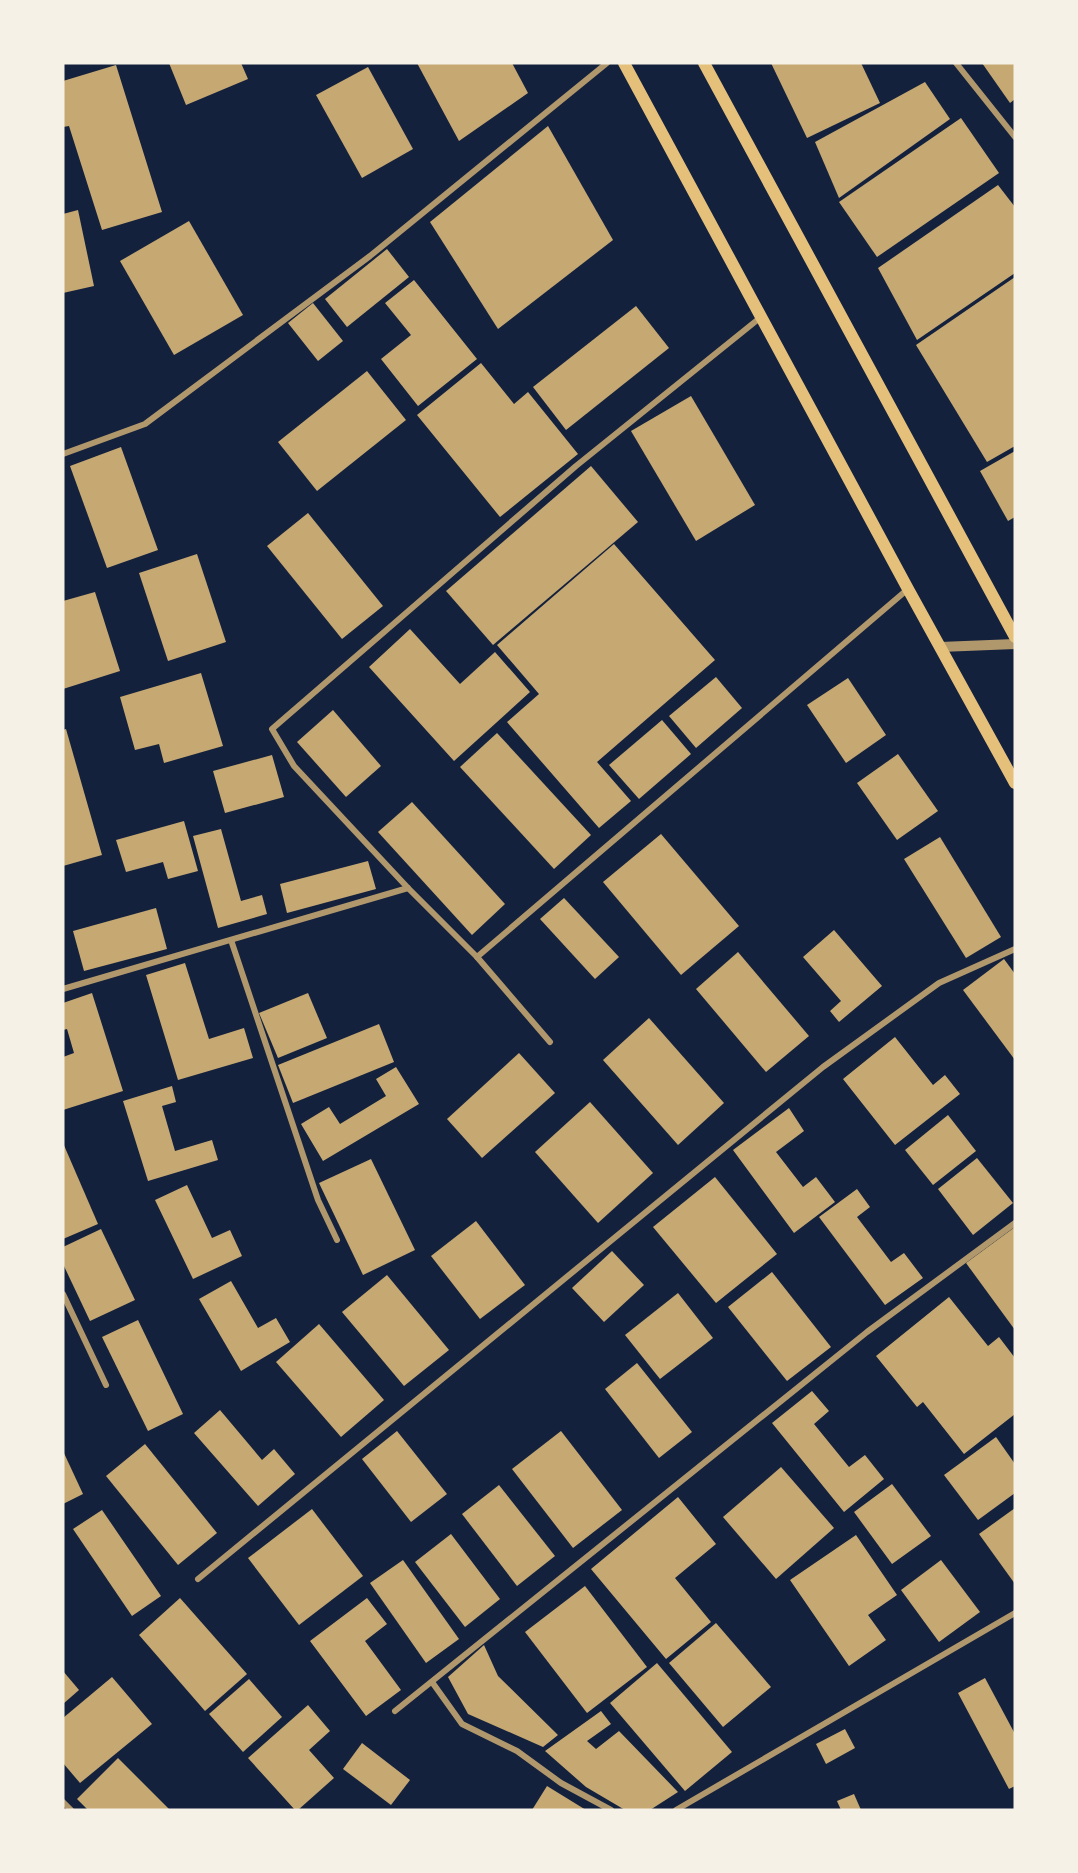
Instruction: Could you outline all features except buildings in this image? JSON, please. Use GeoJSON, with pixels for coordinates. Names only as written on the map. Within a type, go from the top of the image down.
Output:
{"type":"FeatureCollection","features":[{"type":"Feature","properties":{"kind":"main road"},"geometry":{"type":"LineString","coordinates":[[624,63],[1015,783]]}},
{"type":"Feature","properties":{"kind":"main road"},"geometry":{"type":"LineString","coordinates":[[704,63],[1015,637]]}},
{"type":"Feature","properties":{"kind":"street"},"geometry":{"type":"LineString","coordinates":[[63,454],[146,424],[370,256],[607,63]]}},
{"type":"Feature","properties":{"kind":"street"},"geometry":{"type":"LineString","coordinates":[[956,63],[1015,138]]}},
{"type":"Feature","properties":{"kind":"street"},"geometry":{"type":"LineString","coordinates":[[550,1042],[477,957],[408,888],[294,766],[272,729],[576,466],[761,317]]}},
{"type":"Feature","properties":{"kind":"street"},"geometry":{"type":"LineString","coordinates":[[477,957],[908,589]]}},
{"type":"Feature","properties":{"kind":"street"},"geometry":{"type":"LineString","coordinates":[[940,647],[1015,644]]}},
{"type":"Feature","properties":{"kind":"street"},"geometry":{"type":"LineString","coordinates":[[63,989],[408,888]]}},
{"type":"Feature","properties":{"kind":"street"},"geometry":{"type":"LineString","coordinates":[[231,940],[318,1200],[337,1240]]}},
{"type":"Feature","properties":{"kind":"street"},"geometry":{"type":"LineString","coordinates":[[198,1579],[823,1067],[939,983],[1015,949]]}},
{"type":"Feature","properties":{"kind":"street"},"geometry":{"type":"LineString","coordinates":[[395,1711],[867,1332],[1015,1223]]}},
{"type":"Feature","properties":{"kind":"street"},"geometry":{"type":"LineString","coordinates":[[63,1294],[106,1385]]}},
{"type":"Feature","properties":{"kind":"street"},"geometry":{"type":"LineString","coordinates":[[676,1810],[1015,1613]]}},
{"type":"Feature","properties":{"kind":"street"},"geometry":{"type":"LineString","coordinates":[[432,1682],[462,1724],[517,1750],[561,1783],[611,1810]]}},
{"type":"Feature","properties":{"kind":"street"},"geometry":{"type":"LineString","coordinates":[[63,1802],[71,1810]]}}]}
